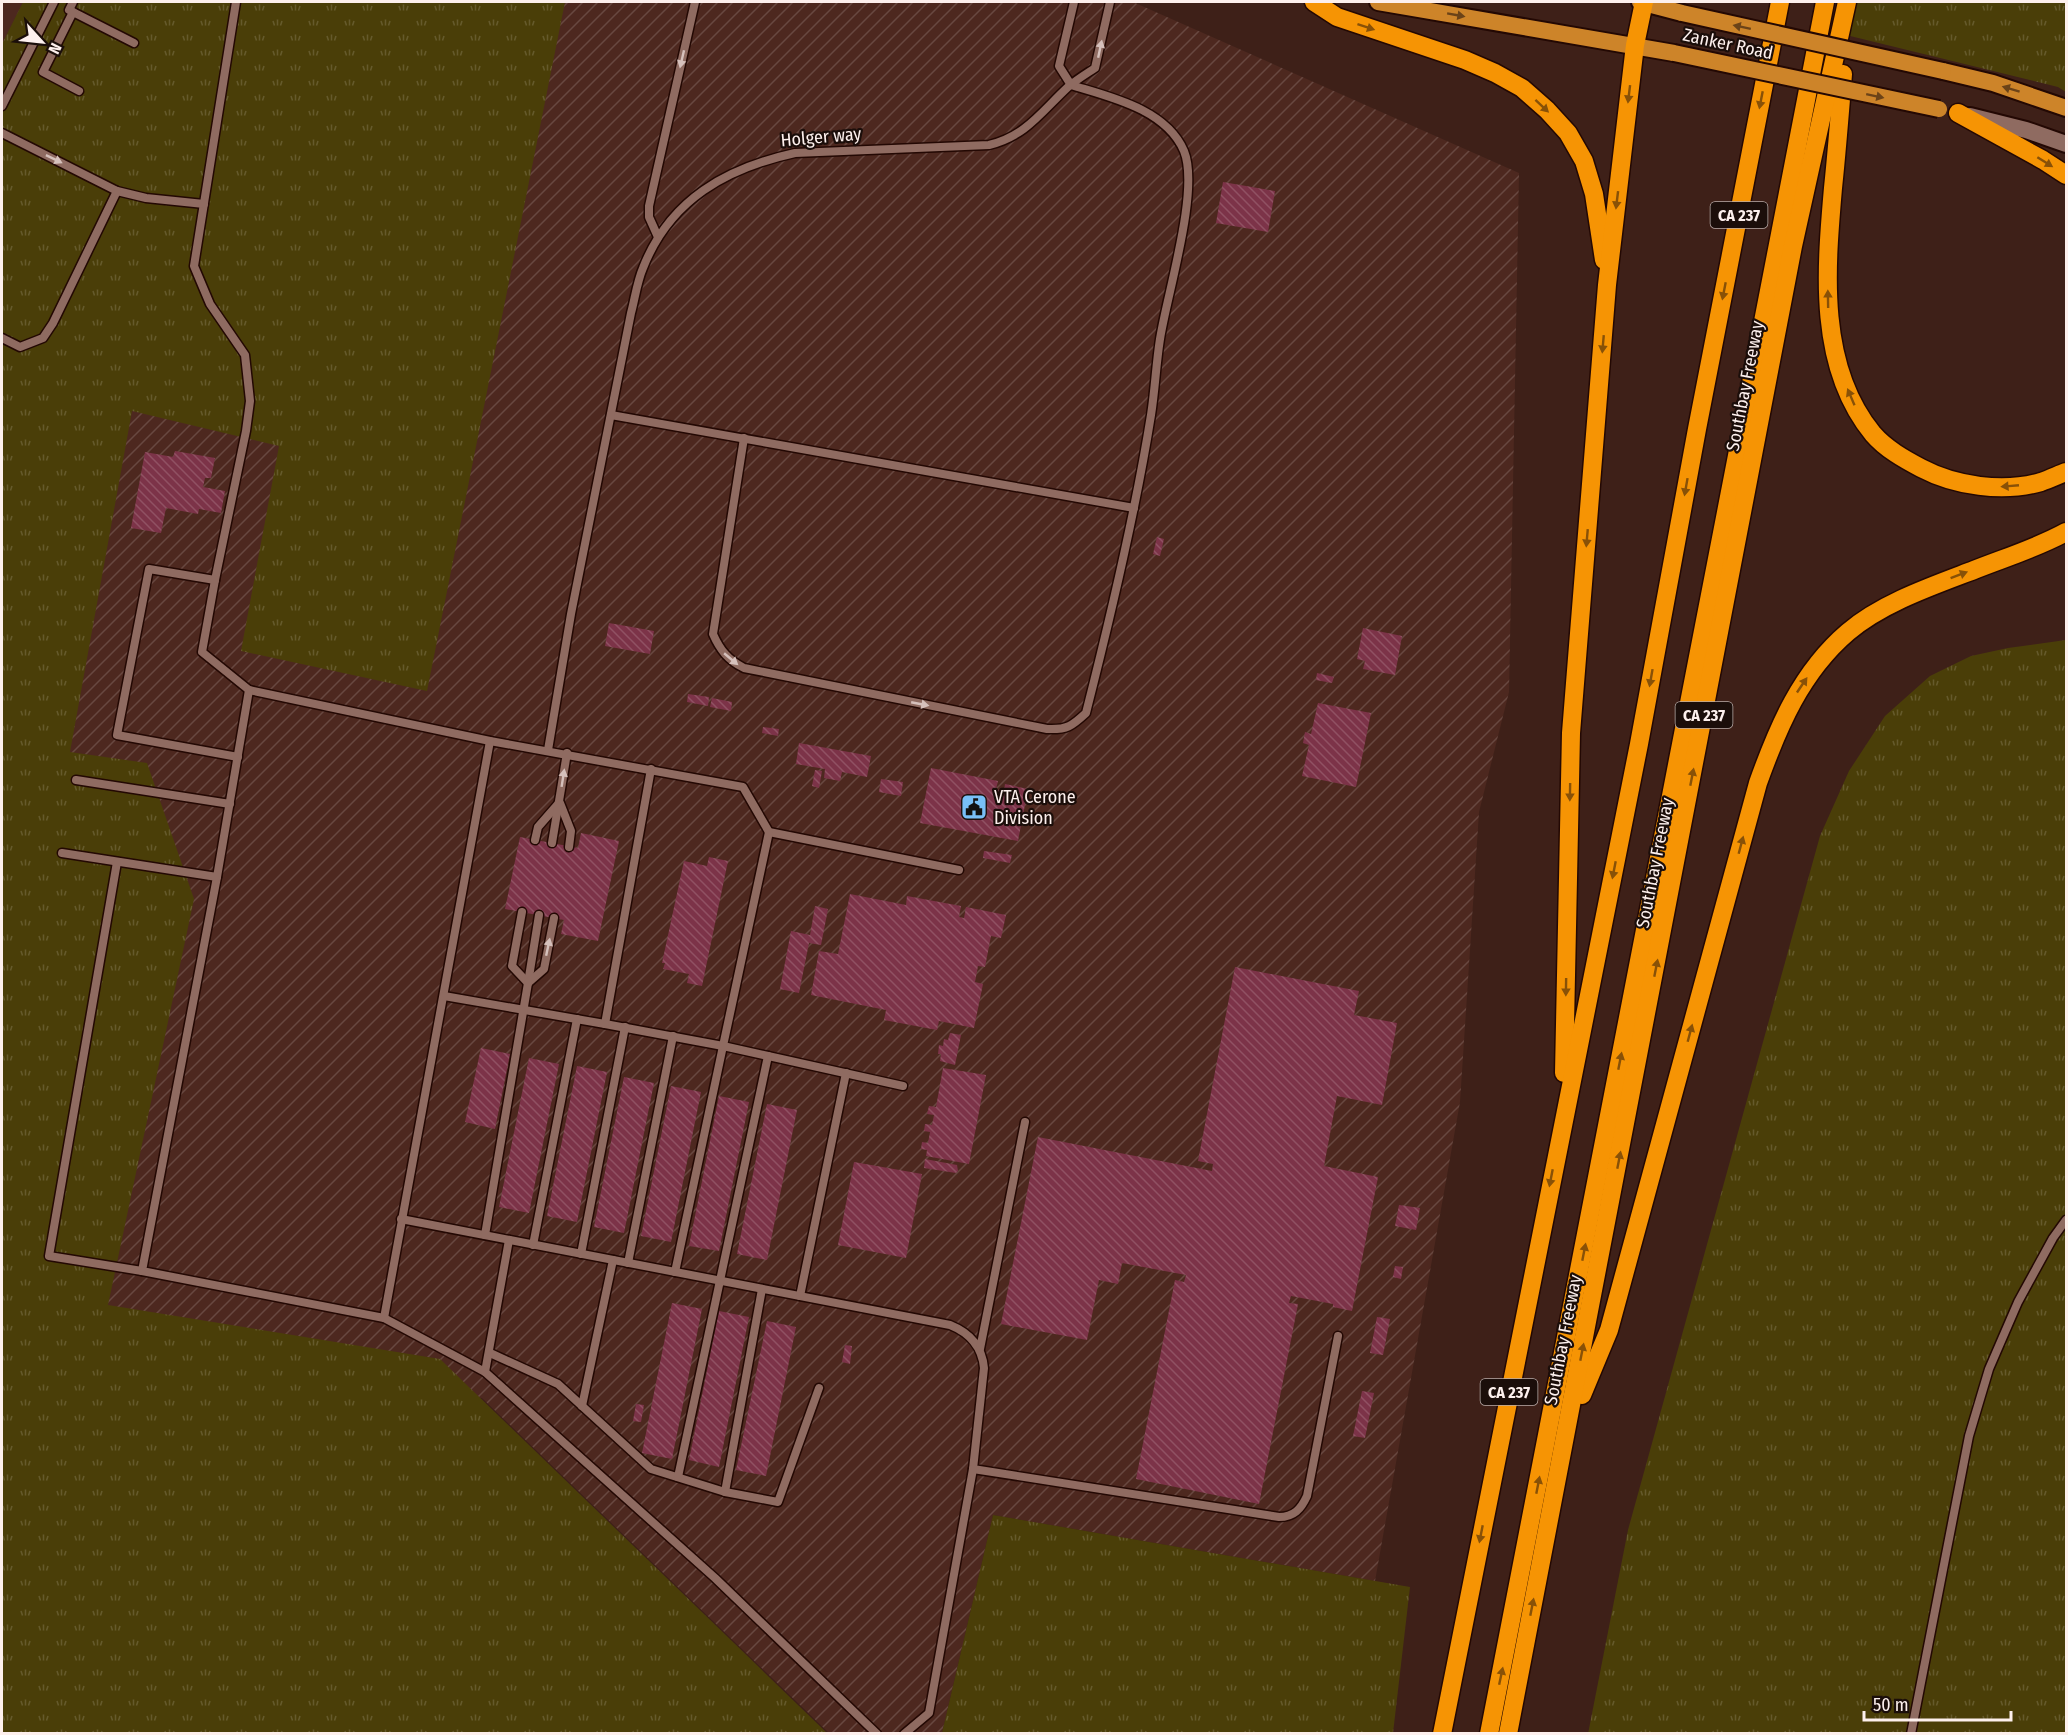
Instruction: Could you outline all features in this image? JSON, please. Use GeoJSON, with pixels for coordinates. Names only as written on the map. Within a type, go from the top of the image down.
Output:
{"type":"FeatureCollection","features":[{"type":"Feature","properties":{"kind":"highway"},"geometry":{"type":"LineString","coordinates":[[1314,2],[1337,17],[1495,72],[1522,88],[1546,110],[1568,133],[1584,161],[1594,194],[1607,285]]}},
{"type":"Feature","properties":{"kind":"highway"},"geometry":{"type":"LineString","coordinates":[[1563,1121],[1571,733],[1607,285],[1635,45],[1643,2]]}},
{"type":"Feature","properties":{"kind":"highway","name":"CA 237"},"geometry":{"type":"LineString","coordinates":[[1442,1734],[1639,744],[1697,429],[1780,2]]}},
{"type":"Feature","properties":{"kind":"highway"},"geometry":{"type":"LineString","coordinates":[[1489,1734],[1825,2]]}},
{"type":"Feature","properties":{"kind":"highway"},"geometry":{"type":"LineString","coordinates":[[1848,2],[1828,256],[1829,311],[1836,357],[1852,401],[1874,435],[1900,457],[1931,474],[1966,484],[2004,487],[2039,482],[2067,472]]}},
{"type":"Feature","properties":{"kind":"highway","name":"Southbay Freeway"},"geometry":{"type":"LineString","coordinates":[[1508,1734],[1793,246],[1848,2]]}},
{"type":"Feature","properties":{"kind":"highway"},"geometry":{"type":"LineString","coordinates":[[1958,113],[2043,160],[2067,176]]}},
{"type":"Feature","properties":{"kind":"highway"},"geometry":{"type":"LineString","coordinates":[[1567,1430],[1609,1330],[1758,783],[1774,736],[1795,696],[1819,660],[1849,631],[1886,607],[1925,588],[2067,532]]}},
{"type":"Feature","properties":{"kind":"main road","name":"Zanker Road"},"geometry":{"type":"LineString","coordinates":[[1378,2],[1635,45],[1958,113]]}},
{"type":"Feature","properties":{"kind":"main road","name":"Zanker Road"},"geometry":{"type":"LineString","coordinates":[[1643,2],[1682,13],[1993,83],[2067,108]]}},
{"type":"Feature","properties":{"kind":"street","name":"Zanker Road"},"geometry":{"type":"LineString","coordinates":[[1958,113],[2026,130],[2067,144]]}},
{"type":"Feature","properties":{"kind":"lane"},"geometry":{"type":"LineString","coordinates":[[2,106],[54,2]]}},
{"type":"Feature","properties":{"kind":"lane"},"geometry":{"type":"LineString","coordinates":[[74,2],[69,10],[134,43]]}},
{"type":"Feature","properties":{"kind":"lane"},"geometry":{"type":"LineString","coordinates":[[236,2],[194,266],[210,304],[245,356],[250,401],[202,652],[249,690],[490,741],[567,753],[742,787],[769,832],[675,1272]]}},
{"type":"Feature","properties":{"kind":"lane"},"geometry":{"type":"LineString","coordinates":[[658,237],[650,217],[649,206],[695,2]]}},
{"type":"Feature","properties":{"kind":"lane"},"geometry":{"type":"LineString","coordinates":[[744,438],[713,634],[718,646],[730,661],[744,669],[1047,729],[1062,729],[1074,724],[1086,713],[1134,507],[1151,414],[1160,338],[1183,227],[1189,181],[1184,152],[1176,137],[1152,114],[1116,98],[1071,85],[1059,66],[1074,2]]}},
{"type":"Feature","properties":{"kind":"lane"},"geometry":{"type":"LineString","coordinates":[[1071,85],[1095,68],[1110,2]]}},
{"type":"Feature","properties":{"kind":"lane"},"geometry":{"type":"LineString","coordinates":[[73,12],[43,72],[79,91]]}},
{"type":"Feature","properties":{"kind":"lane","name":"Holger way"},"geometry":{"type":"LineString","coordinates":[[548,750],[571,614],[631,313],[642,269],[658,237],[668,223],[688,201],[712,183],[756,163],[795,153],[988,145],[1006,141],[1021,133],[1071,85]]}},
{"type":"Feature","properties":{"kind":"lane"},"geometry":{"type":"LineString","coordinates":[[2,133],[117,191],[146,198],[204,204]]}},
{"type":"Feature","properties":{"kind":"lane"},"geometry":{"type":"LineString","coordinates":[[2,338],[20,347],[43,338],[53,323],[117,191]]}},
{"type":"Feature","properties":{"kind":"lane"},"geometry":{"type":"LineString","coordinates":[[611,415],[1134,507]]}},
{"type":"Feature","properties":{"kind":"lane"},"geometry":{"type":"LineString","coordinates":[[215,580],[148,568],[117,735],[238,758]]}},
{"type":"Feature","properties":{"kind":"lane"},"geometry":{"type":"LineString","coordinates":[[142,1271],[217,877],[249,690]]}},
{"type":"Feature","properties":{"kind":"lane"},"geometry":{"type":"LineString","coordinates":[[384,1318],[490,741]]}},
{"type":"Feature","properties":{"kind":"lane"},"geometry":{"type":"LineString","coordinates":[[552,843],[567,753]]}},
{"type":"Feature","properties":{"kind":"lane"},"geometry":{"type":"LineString","coordinates":[[605,1024],[651,769]]}},
{"type":"Feature","properties":{"kind":"lane"},"geometry":{"type":"LineString","coordinates":[[76,780],[230,804]]}},
{"type":"Feature","properties":{"kind":"lane"},"geometry":{"type":"LineString","coordinates":[[535,840],[538,827],[560,802]]}},
{"type":"Feature","properties":{"kind":"lane"},"geometry":{"type":"LineString","coordinates":[[560,802],[571,831],[569,846]]}},
{"type":"Feature","properties":{"kind":"lane"},"geometry":{"type":"LineString","coordinates":[[769,832],[959,870]]}},
{"type":"Feature","properties":{"kind":"lane"},"geometry":{"type":"LineString","coordinates":[[62,853],[217,877]]}},
{"type":"Feature","properties":{"kind":"lane"},"geometry":{"type":"LineString","coordinates":[[117,862],[49,1256],[142,1271],[384,1318],[485,1372],[715,1578],[877,1734]]}},
{"type":"Feature","properties":{"kind":"lane"},"geometry":{"type":"LineString","coordinates":[[522,912],[512,966],[528,983]]}},
{"type":"Feature","properties":{"kind":"lane"},"geometry":{"type":"LineString","coordinates":[[485,1236],[539,915]]}},
{"type":"Feature","properties":{"kind":"lane"},"geometry":{"type":"LineString","coordinates":[[528,983],[544,969],[554,918]]}},
{"type":"Feature","properties":{"kind":"lane"},"geometry":{"type":"LineString","coordinates":[[444,996],[673,1036],[903,1086]]}},
{"type":"Feature","properties":{"kind":"lane"},"geometry":{"type":"LineString","coordinates":[[534,1245],[577,1019]]}},
{"type":"Feature","properties":{"kind":"lane"},"geometry":{"type":"LineString","coordinates":[[581,1254],[625,1027]]}},
{"type":"Feature","properties":{"kind":"lane"},"geometry":{"type":"LineString","coordinates":[[628,1263],[673,1036]]}},
{"type":"Feature","properties":{"kind":"lane"},"geometry":{"type":"LineString","coordinates":[[678,1477],[768,1056]]}},
{"type":"Feature","properties":{"kind":"lane"},"geometry":{"type":"LineString","coordinates":[[800,1296],[846,1072]]}},
{"type":"Feature","properties":{"kind":"lane"},"geometry":{"type":"LineString","coordinates":[[904,1734],[929,1713],[973,1469],[984,1368],[980,1349],[1025,1122]]}},
{"type":"Feature","properties":{"kind":"lane"},"geometry":{"type":"LineString","coordinates":[[402,1219],[950,1325],[968,1335],[980,1349]]}},
{"type":"Feature","properties":{"kind":"lane"},"geometry":{"type":"LineString","coordinates":[[1911,1734],[1969,1436],[1986,1381],[2018,1302],[2053,1238],[2067,1220]]}},
{"type":"Feature","properties":{"kind":"lane"},"geometry":{"type":"LineString","coordinates":[[485,1372],[509,1240]]}},
{"type":"Feature","properties":{"kind":"lane"},"geometry":{"type":"LineString","coordinates":[[582,1406],[613,1260]]}},
{"type":"Feature","properties":{"kind":"lane"},"geometry":{"type":"LineString","coordinates":[[725,1492],[762,1289]]}},
{"type":"Feature","properties":{"kind":"lane"},"geometry":{"type":"LineString","coordinates":[[973,1469],[1288,1517],[1296,1512],[1308,1496],[1338,1336]]}},
{"type":"Feature","properties":{"kind":"lane"},"geometry":{"type":"LineString","coordinates":[[490,1353],[558,1384],[651,1469],[725,1492],[778,1502],[819,1388]]}},
{"type":"Feature","properties":{"kind":"shaded area"},"geometry":{"type":"Polygon","coordinates":[[[2,2],[23,2],[2,44],[2,2]]]}},
{"type":"Feature","properties":{"kind":"shaded area","name":"VTA Cerone Division"},"geometry":{"type":"Polygon","coordinates":[[[23,2],[1133,2],[1519,173],[1509,692],[1479,812],[1460,1102],[1375,1581],[993,1515],[942,1733],[829,1733],[482,1398],[62,1342],[2,44],[23,2]]]}},
{"type":"Feature","properties":{"kind":"green space"},"geometry":{"type":"Polygon","coordinates":[[[23,2],[565,2],[427,691],[241,651],[279,446],[132,411],[70,752],[147,763],[194,899],[108,1305],[440,1359],[827,1733],[2,1733],[2,44],[23,2]]]}},
{"type":"Feature","properties":{"kind":"green space"},"geometry":{"type":"Polygon","coordinates":[[[1848,2],[2066,2],[2066,92],[2058,87],[1842,34],[1848,2]]]}},
{"type":"Feature","properties":{"kind":"green space"},"geometry":{"type":"Polygon","coordinates":[[[2066,640],[2066,1733],[1588,1734],[1628,1530],[1820,836],[1849,771],[1885,716],[1930,676],[1971,656],[2066,640]]]}},
{"type":"Feature","properties":{"kind":"green space"},"geometry":{"type":"Polygon","coordinates":[[[993,1515],[1410,1587],[1393,1733],[942,1733],[993,1515]]]}},
{"type":"Feature","properties":{"kind":"building"},"geometry":{"type":"Polygon","coordinates":[[[1223,182],[1275,191],[1268,232],[1216,223],[1223,182]]]}},
{"type":"Feature","properties":{"kind":"building"},"geometry":{"type":"Polygon","coordinates":[[[175,451],[215,458],[211,478],[205,478],[203,487],[225,491],[221,513],[199,509],[198,514],[166,508],[161,533],[131,528],[145,452],[173,457],[175,451]]]}},
{"type":"Feature","properties":{"kind":"building"},"geometry":{"type":"Polygon","coordinates":[[[1157,537],[1164,539],[1160,556],[1153,554],[1157,537]]]}},
{"type":"Feature","properties":{"kind":"building"},"geometry":{"type":"Polygon","coordinates":[[[609,623],[654,631],[650,654],[605,646],[609,623]]]}},
{"type":"Feature","properties":{"kind":"building"},"geometry":{"type":"Polygon","coordinates":[[[1363,628],[1402,636],[1395,675],[1363,669],[1365,661],[1357,659],[1363,628]]]}},
{"type":"Feature","properties":{"kind":"building"},"geometry":{"type":"Polygon","coordinates":[[[1317,673],[1334,677],[1332,683],[1316,680],[1317,673]]]}},
{"type":"Feature","properties":{"kind":"building"},"geometry":{"type":"Polygon","coordinates":[[[688,694],[709,697],[708,706],[687,702],[688,694]]]}},
{"type":"Feature","properties":{"kind":"building"},"geometry":{"type":"Polygon","coordinates":[[[712,698],[732,702],[731,711],[710,707],[712,698]]]}},
{"type":"Feature","properties":{"kind":"building"},"geometry":{"type":"Polygon","coordinates":[[[1318,703],[1371,713],[1356,787],[1302,776],[1309,745],[1303,743],[1305,732],[1311,734],[1318,703]]]}},
{"type":"Feature","properties":{"kind":"building"},"geometry":{"type":"Polygon","coordinates":[[[763,727],[779,729],[778,736],[762,733],[763,727]]]}},
{"type":"Feature","properties":{"kind":"building"},"geometry":{"type":"Polygon","coordinates":[[[799,743],[871,756],[867,777],[842,772],[840,781],[824,778],[825,769],[796,764],[799,743]]]}},
{"type":"Feature","properties":{"kind":"building","name":"VTA Cerone Division"},"geometry":{"type":"Polygon","coordinates":[[[931,768],[998,781],[996,789],[1004,791],[1005,784],[1028,789],[1018,841],[920,823],[931,768]]]}},
{"type":"Feature","properties":{"kind":"building"},"geometry":{"type":"Polygon","coordinates":[[[815,770],[822,771],[819,788],[812,786],[815,770]]]}},
{"type":"Feature","properties":{"kind":"building"},"geometry":{"type":"Polygon","coordinates":[[[881,779],[903,782],[901,796],[879,792],[881,779]]]}},
{"type":"Feature","properties":{"kind":"building"},"geometry":{"type":"Polygon","coordinates":[[[581,833],[619,841],[598,941],[561,934],[564,920],[505,909],[520,837],[578,848],[581,833]]]}},
{"type":"Feature","properties":{"kind":"building"},"geometry":{"type":"Polygon","coordinates":[[[984,851],[1012,855],[1010,863],[983,858],[984,851]]]}},
{"type":"Feature","properties":{"kind":"building"},"geometry":{"type":"Polygon","coordinates":[[[709,857],[728,861],[702,986],[687,983],[689,974],[663,969],[665,963],[662,963],[684,861],[707,866],[709,857]]]}},
{"type":"Feature","properties":{"kind":"building"},"geometry":{"type":"Polygon","coordinates":[[[850,894],[906,905],[907,896],[961,906],[959,917],[964,918],[966,907],[1006,915],[1001,938],[991,936],[985,967],[978,966],[975,982],[983,984],[974,1028],[939,1021],[937,1030],[884,1020],[886,1010],[811,995],[819,951],[838,954],[850,894]]]}},
{"type":"Feature","properties":{"kind":"building"},"geometry":{"type":"Polygon","coordinates":[[[815,906],[828,909],[821,945],[809,943],[799,993],[780,989],[791,931],[810,935],[815,906]]]}},
{"type":"Feature","properties":{"kind":"building"},"geometry":{"type":"Polygon","coordinates":[[[1235,967],[1359,991],[1354,1015],[1397,1023],[1382,1105],[1337,1096],[1324,1166],[1378,1177],[1352,1311],[1333,1307],[1333,1304],[1291,1296],[1289,1303],[1298,1304],[1259,1504],[1136,1479],[1175,1280],[1184,1282],[1186,1275],[1122,1263],[1118,1284],[1099,1280],[1087,1340],[1001,1324],[1038,1137],[1212,1171],[1213,1164],[1198,1161],[1235,967]]]}},
{"type":"Feature","properties":{"kind":"building"},"geometry":{"type":"Polygon","coordinates":[[[950,1033],[961,1035],[955,1065],[940,1061],[941,1054],[938,1054],[939,1045],[943,1046],[944,1039],[948,1040],[950,1033]]]}},
{"type":"Feature","properties":{"kind":"building"},"geometry":{"type":"Polygon","coordinates":[[[481,1048],[510,1054],[495,1129],[465,1122],[481,1048]]]}},
{"type":"Feature","properties":{"kind":"building"},"geometry":{"type":"Polygon","coordinates":[[[529,1058],[559,1064],[529,1213],[499,1207],[529,1058]]]}},
{"type":"Feature","properties":{"kind":"building"},"geometry":{"type":"Polygon","coordinates":[[[577,1066],[607,1072],[577,1222],[547,1216],[577,1066]]]}},
{"type":"Feature","properties":{"kind":"building"},"geometry":{"type":"Polygon","coordinates":[[[943,1068],[986,1075],[969,1164],[926,1156],[927,1150],[921,1149],[922,1142],[928,1143],[930,1132],[924,1131],[925,1124],[932,1125],[934,1115],[927,1114],[929,1106],[936,1107],[943,1068]]]}},
{"type":"Feature","properties":{"kind":"building"},"geometry":{"type":"Polygon","coordinates":[[[624,1077],[654,1083],[624,1233],[594,1227],[624,1077]]]}},
{"type":"Feature","properties":{"kind":"building"},"geometry":{"type":"Polygon","coordinates":[[[671,1086],[701,1092],[671,1242],[641,1236],[671,1086]]]}},
{"type":"Feature","properties":{"kind":"building"},"geometry":{"type":"Polygon","coordinates":[[[719,1096],[749,1102],[719,1251],[689,1246],[719,1096]]]}},
{"type":"Feature","properties":{"kind":"building"},"geometry":{"type":"Polygon","coordinates":[[[767,1104],[797,1110],[767,1260],[737,1254],[767,1104]]]}},
{"type":"Feature","properties":{"kind":"building"},"geometry":{"type":"Polygon","coordinates":[[[925,1159],[957,1165],[958,1171],[956,1173],[924,1168],[925,1159]]]}},
{"type":"Feature","properties":{"kind":"building"},"geometry":{"type":"Polygon","coordinates":[[[854,1162],[922,1174],[906,1258],[838,1245],[854,1162]]]}},
{"type":"Feature","properties":{"kind":"building"},"geometry":{"type":"Polygon","coordinates":[[[1399,1205],[1420,1208],[1416,1230],[1395,1226],[1399,1205]]]}},
{"type":"Feature","properties":{"kind":"building"},"geometry":{"type":"Polygon","coordinates":[[[1395,1266],[1403,1267],[1401,1279],[1393,1277],[1395,1266]]]}},
{"type":"Feature","properties":{"kind":"building"},"geometry":{"type":"Polygon","coordinates":[[[672,1303],[702,1309],[672,1459],[642,1453],[672,1303]]]}},
{"type":"Feature","properties":{"kind":"building"},"geometry":{"type":"Polygon","coordinates":[[[719,1311],[749,1317],[719,1467],[689,1460],[719,1311]]]}},
{"type":"Feature","properties":{"kind":"building"},"geometry":{"type":"Polygon","coordinates":[[[1377,1317],[1390,1319],[1383,1355],[1370,1353],[1377,1317]]]}},
{"type":"Feature","properties":{"kind":"building"},"geometry":{"type":"Polygon","coordinates":[[[767,1321],[796,1327],[766,1476],[736,1470],[767,1321]]]}},
{"type":"Feature","properties":{"kind":"building"},"geometry":{"type":"Polygon","coordinates":[[[845,1345],[852,1346],[850,1364],[842,1362],[845,1345]]]}},
{"type":"Feature","properties":{"kind":"building"},"geometry":{"type":"Polygon","coordinates":[[[1362,1391],[1374,1393],[1365,1438],[1353,1436],[1362,1391]]]}},
{"type":"Feature","properties":{"kind":"building"},"geometry":{"type":"Polygon","coordinates":[[[636,1404],[644,1405],[641,1422],[633,1421],[636,1404]]]}},
{"type":"Feature","properties":{"kind":"place","name":"VTA Cerone Division"},"geometry":{"type":"Point","coordinates":[974,807]}}]}
